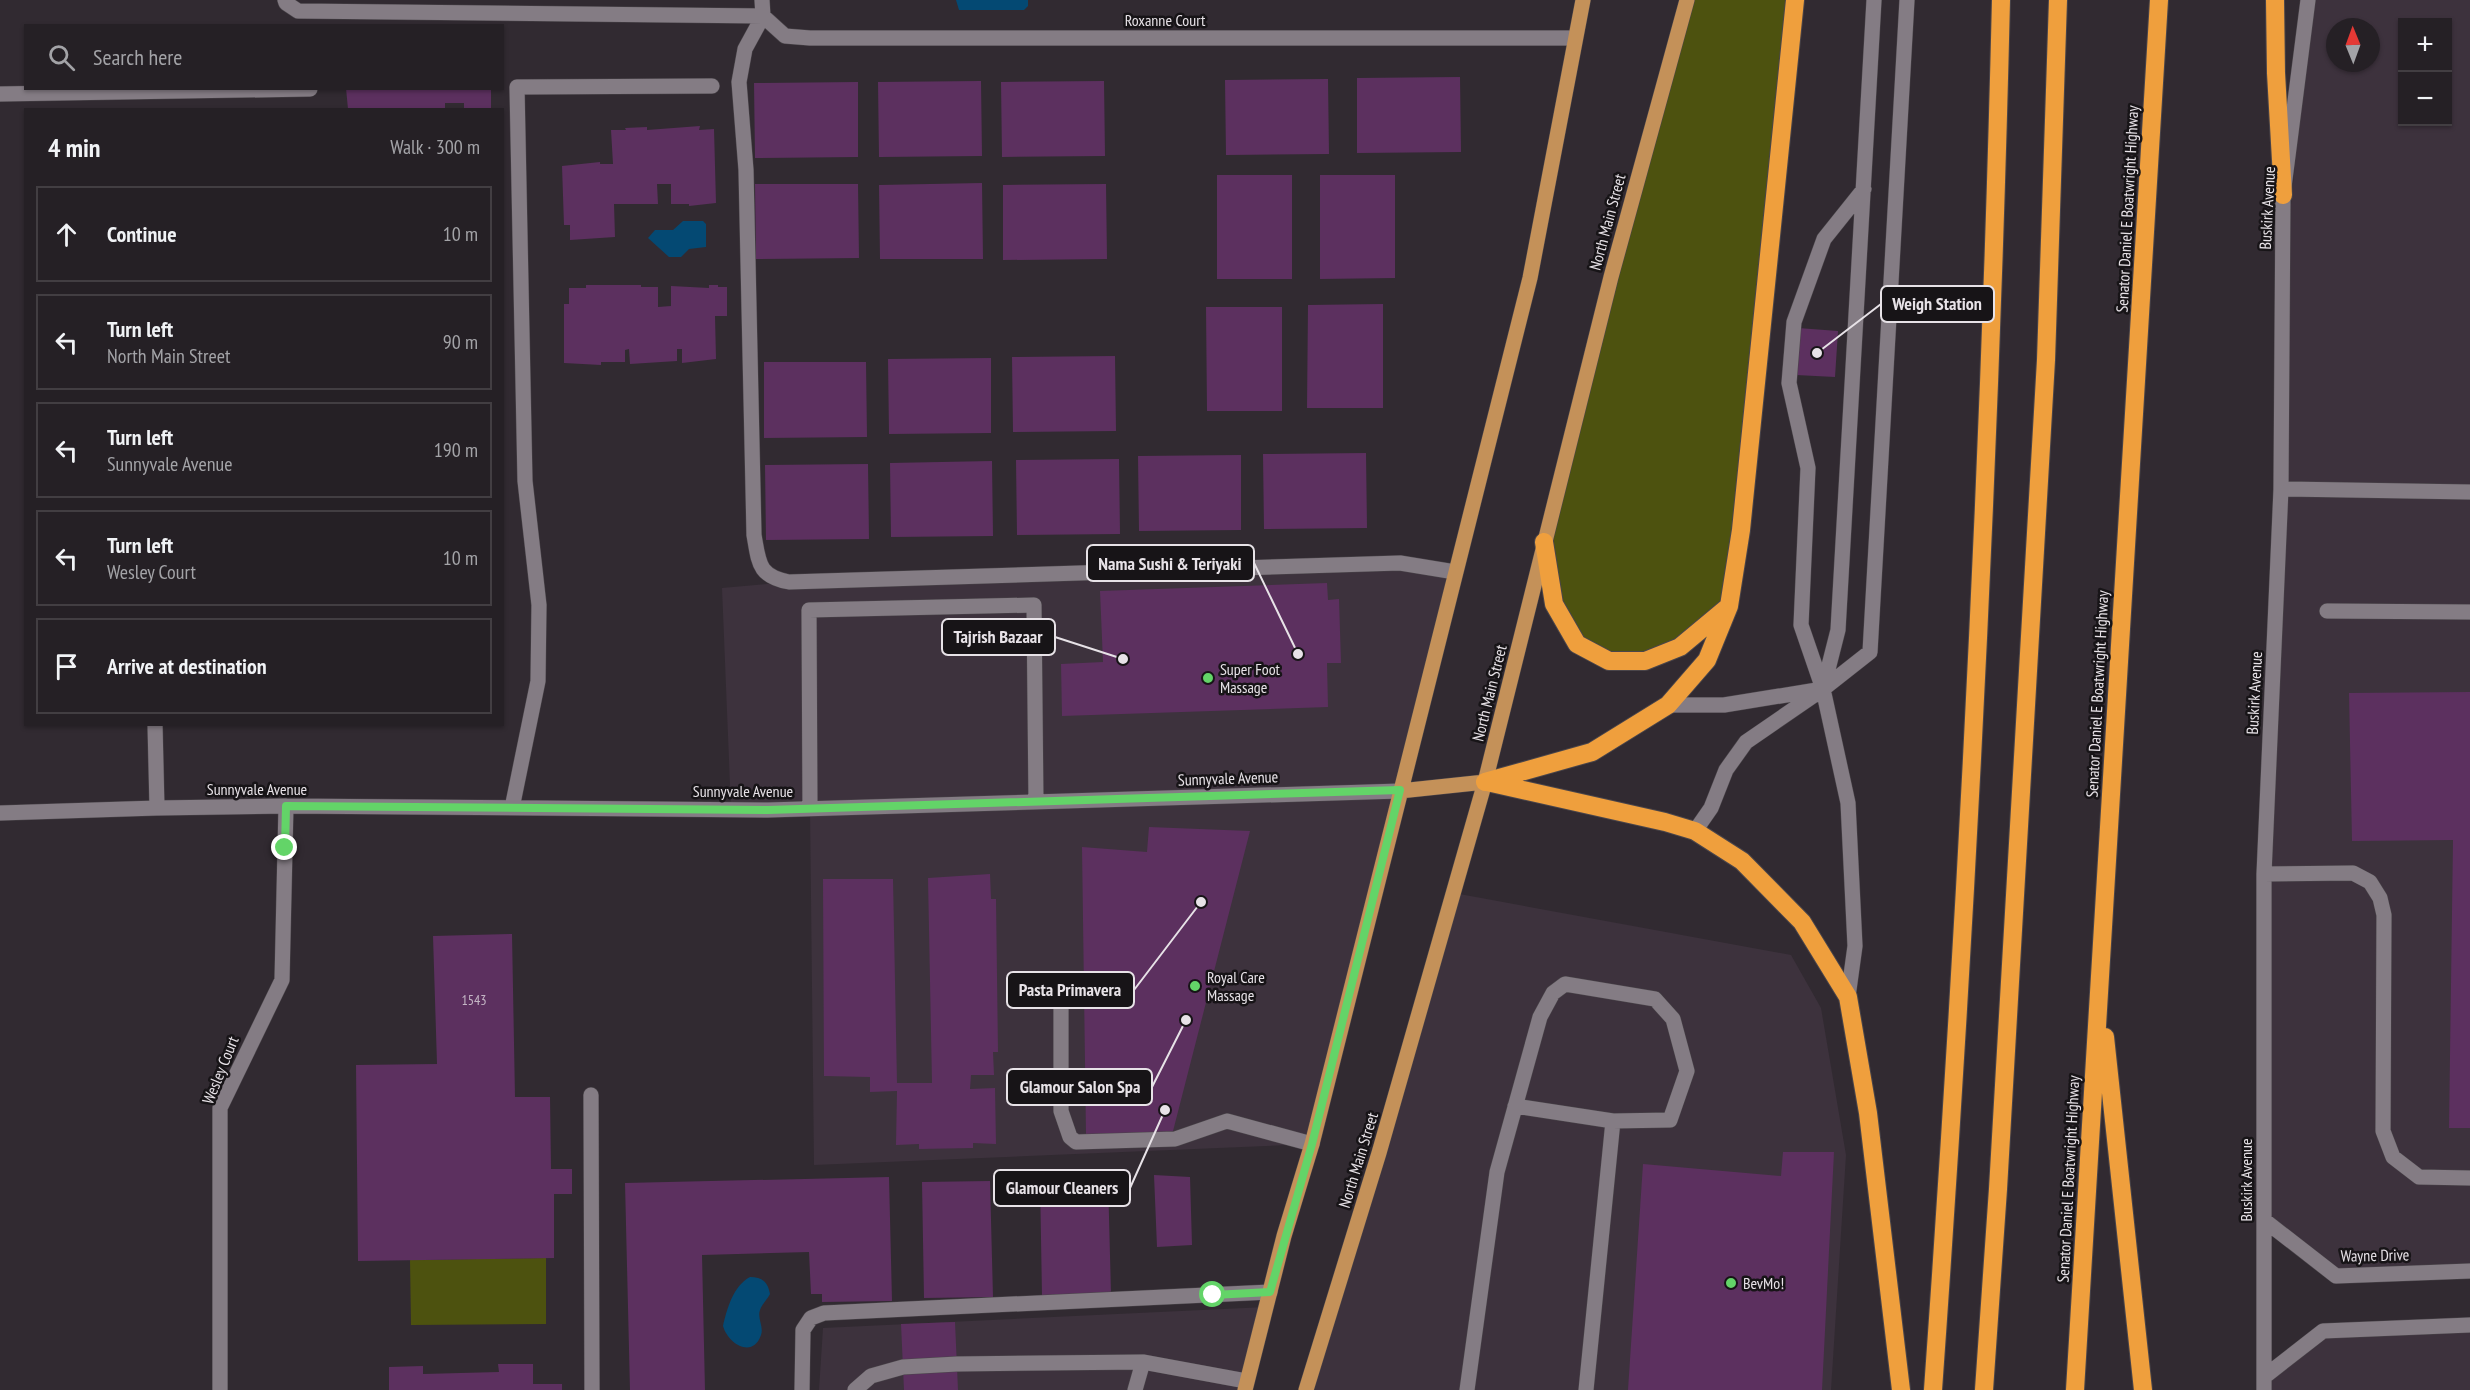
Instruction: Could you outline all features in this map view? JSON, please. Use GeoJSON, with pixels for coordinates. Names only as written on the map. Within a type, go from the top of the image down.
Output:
{"type":"FeatureCollection","features":[{"type":"Feature","properties":{"kind":"highway"},"geometry":{"type":"LineString","coordinates":[[1485,782],[1592,752],[1668,705],[1707,660],[1729,606],[1741,530],[1795,0]]}},
{"type":"Feature","properties":{"kind":"highway"},"geometry":{"type":"LineString","coordinates":[[1933,1390],[1984,528],[2001,0]]}},
{"type":"Feature","properties":{"kind":"highway"},"geometry":{"type":"LineString","coordinates":[[1984,1390],[2000,1165],[2045,372],[2058,0]]}},
{"type":"Feature","properties":{"kind":"highway","name":"Senator Daniel E Boatwright Highway"},"geometry":{"type":"LineString","coordinates":[[2075,1390],[2159,0]]}},
{"type":"Feature","properties":{"kind":"highway"},"geometry":{"type":"LineString","coordinates":[[2275,0],[2276,73],[2283,195]]}},
{"type":"Feature","properties":{"kind":"highway"},"geometry":{"type":"LineString","coordinates":[[1544,542],[1554,604],[1577,644],[1609,661],[1645,661],[1680,647],[1729,606]]}},
{"type":"Feature","properties":{"kind":"highway"},"geometry":{"type":"LineString","coordinates":[[1485,782],[1665,822],[1695,831],[1742,861],[1802,922],[1848,997],[1868,1113],[1901,1390]]}},
{"type":"Feature","properties":{"kind":"highway"},"geometry":{"type":"LineString","coordinates":[[2099,986],[2143,1390]]}},
{"type":"Feature","properties":{"kind":"main road"},"geometry":{"type":"LineString","coordinates":[[1246,1386],[1312,1144],[1530,278],[1582,0]]}},
{"type":"Feature","properties":{"kind":"main road","name":"North Main Street"},"geometry":{"type":"LineString","coordinates":[[1306,1390],[1379,1153],[1485,782],[1611,277],[1687,0]]}},
{"type":"Feature","properties":{"kind":"main road","name":"Sunnyvale Avenue"},"geometry":{"type":"LineString","coordinates":[[1400,790],[1485,782]]}},
{"type":"Feature","properties":{"kind":"street"},"geometry":{"type":"LineString","coordinates":[[285,0],[298,11],[763,16]]}},
{"type":"Feature","properties":{"kind":"street"},"geometry":{"type":"LineString","coordinates":[[762,0],[763,16],[746,49],[739,82],[746,170],[754,535],[760,567],[773,579],[789,582],[1400,563],[1455,572]]}},
{"type":"Feature","properties":{"kind":"street"},"geometry":{"type":"LineString","coordinates":[[1822,689],[1838,630],[1874,0]]}},
{"type":"Feature","properties":{"kind":"street"},"geometry":{"type":"LineString","coordinates":[[1695,831],[1711,808],[1726,770],[1746,742],[1822,689],[1869,652],[1907,0]]}},
{"type":"Feature","properties":{"kind":"street","name":"Buskirk Avenue"},"geometry":{"type":"LineString","coordinates":[[2264,1384],[2264,874],[2281,489],[2283,195],[2308,0]]}},
{"type":"Feature","properties":{"kind":"street","name":"Roxanne Court"},"geometry":{"type":"LineString","coordinates":[[763,16],[784,36],[810,39],[1575,38]]}},
{"type":"Feature","properties":{"kind":"street"},"geometry":{"type":"LineString","coordinates":[[512,808],[538,681],[538,605],[525,482],[526,429],[510,132],[517,87],[712,86]]}},
{"type":"Feature","properties":{"kind":"street"},"geometry":{"type":"LineString","coordinates":[[0,94],[268,90]]}},
{"type":"Feature","properties":{"kind":"street"},"geometry":{"type":"LineString","coordinates":[[142,93],[143,108]]}},
{"type":"Feature","properties":{"kind":"street"},"geometry":{"type":"LineString","coordinates":[[1848,997],[1855,946],[1848,802],[1822,689],[1801,625],[1808,468],[1789,383],[1794,322],[1824,239],[1864,189]]}},
{"type":"Feature","properties":{"kind":"street"},"geometry":{"type":"LineString","coordinates":[[2281,489],[2470,492]]}},
{"type":"Feature","properties":{"kind":"street"},"geometry":{"type":"LineString","coordinates":[[810,808],[809,610],[1034,605],[1036,801]]}},
{"type":"Feature","properties":{"kind":"street"},"geometry":{"type":"LineString","coordinates":[[2327,611],[2470,612]]}},
{"type":"Feature","properties":{"kind":"street"},"geometry":{"type":"LineString","coordinates":[[1668,705],[1724,705],[1822,689]]}},
{"type":"Feature","properties":{"kind":"street"},"geometry":{"type":"LineString","coordinates":[[155,726],[157,808]]}},
{"type":"Feature","properties":{"kind":"street","name":"Sunnyvale Avenue"},"geometry":{"type":"LineString","coordinates":[[0,813],[286,806],[810,808],[1400,790]]}},
{"type":"Feature","properties":{"kind":"street","name":"Wesley Court"},"geometry":{"type":"LineString","coordinates":[[220,1390],[220,1108],[282,981],[286,806]]}},
{"type":"Feature","properties":{"kind":"street"},"geometry":{"type":"LineString","coordinates":[[2264,874],[2353,873],[2370,882],[2380,898],[2384,915],[2383,1131],[2393,1157],[2419,1177],[2470,1178]]}},
{"type":"Feature","properties":{"kind":"street"},"geometry":{"type":"LineString","coordinates":[[1467,1390],[1497,1172],[1515,1106],[1540,1017],[1553,993],[1564,984],[1655,999],[1673,1019],[1687,1071],[1671,1120],[1613,1121],[1515,1106]]}},
{"type":"Feature","properties":{"kind":"street"},"geometry":{"type":"LineString","coordinates":[[1061,998],[1061,1111],[1070,1137],[1076,1142],[1175,1139],[1227,1120],[1312,1144]]}},
{"type":"Feature","properties":{"kind":"street"},"geometry":{"type":"LineString","coordinates":[[591,1095],[592,1390]]}},
{"type":"Feature","properties":{"kind":"street"},"geometry":{"type":"LineString","coordinates":[[1586,1390],[1613,1121]]}},
{"type":"Feature","properties":{"kind":"street","name":"Wayne Drive"},"geometry":{"type":"LineString","coordinates":[[2264,1220],[2336,1276],[2470,1271]]}},
{"type":"Feature","properties":{"kind":"street"},"geometry":{"type":"LineString","coordinates":[[801,1390],[803,1330],[811,1318],[824,1313],[1270,1292]]}},
{"type":"Feature","properties":{"kind":"street"},"geometry":{"type":"LineString","coordinates":[[2264,1384],[2323,1331],[2470,1324]]}},
{"type":"Feature","properties":{"kind":"street"},"geometry":{"type":"LineString","coordinates":[[855,1390],[871,1376],[903,1367],[957,1364],[1143,1362],[1246,1386]]}},
{"type":"Feature","properties":{"kind":"street"},"geometry":{"type":"LineString","coordinates":[[1135,1390],[1143,1362]]}},
{"type":"Feature","properties":{"kind":"shaded area"},"geometry":{"type":"Polygon","coordinates":[[[2311,0],[2470,0],[2470,1271],[2336,1276],[2264,1220],[2283,286],[2311,0]]]}},
{"type":"Feature","properties":{"kind":"shaded area"},"geometry":{"type":"Polygon","coordinates":[[[1358,565],[1455,572],[1312,1144],[814,1165],[810,809],[731,809],[722,588],[789,582],[1358,565]]]}},
{"type":"Feature","properties":{"kind":"shaded area"},"geometry":{"type":"Polygon","coordinates":[[[1454,893],[1791,955],[1821,1008],[1846,1155],[1831,1390],[1306,1390],[1454,893]]]}},
{"type":"Feature","properties":{"kind":"shaded area"},"geometry":{"type":"Polygon","coordinates":[[[1266,1307],[1245,1390],[819,1390],[823,1328],[1266,1307]]]}},
{"type":"Feature","properties":{"kind":"shaded area"},"geometry":{"type":"Polygon","coordinates":[[[2470,1325],[2470,1390],[2264,1390],[2264,1377],[2323,1331],[2470,1325]]]}},
{"type":"Feature","properties":{"kind":"green space"},"geometry":{"type":"Polygon","coordinates":[[[1688,0],[1795,0],[1729,606],[1645,661],[1577,644],[1554,604],[1544,542],[1688,0]]]}},
{"type":"Feature","properties":{"kind":"green space"},"geometry":{"type":"Polygon","coordinates":[[[546,1258],[546,1324],[411,1325],[410,1260],[546,1258]]]}},
{"type":"Feature","properties":{"kind":"water"},"geometry":{"type":"Polygon","coordinates":[[[956,0],[1028,0],[1028,6],[1024,10],[959,10],[956,0]]]}},
{"type":"Feature","properties":{"kind":"water"},"geometry":{"type":"Polygon","coordinates":[[[683,221],[703,221],[706,224],[706,247],[689,249],[681,257],[669,257],[648,238],[655,230],[673,230],[683,221]]]}},
{"type":"Feature","properties":{"kind":"water"},"geometry":{"type":"Polygon","coordinates":[[[750,1277],[764,1281],[770,1294],[759,1313],[761,1335],[757,1342],[747,1347],[735,1343],[723,1326],[735,1292],[750,1277]]]}},
{"type":"Feature","properties":{"kind":"building"},"geometry":{"type":"Polygon","coordinates":[[[1460,77],[1461,152],[1357,153],[1357,78],[1460,77]]]}},
{"type":"Feature","properties":{"kind":"building"},"geometry":{"type":"Polygon","coordinates":[[[1328,79],[1329,154],[1226,155],[1225,80],[1328,79]]]}},
{"type":"Feature","properties":{"kind":"building"},"geometry":{"type":"Polygon","coordinates":[[[981,81],[982,156],[879,157],[878,82],[981,81]]]}},
{"type":"Feature","properties":{"kind":"building"},"geometry":{"type":"Polygon","coordinates":[[[1104,81],[1105,156],[1002,157],[1001,82],[1104,81]]]}},
{"type":"Feature","properties":{"kind":"building"},"geometry":{"type":"Polygon","coordinates":[[[858,82],[858,157],[755,158],[754,83],[858,82]]]}},
{"type":"Feature","properties":{"kind":"building"},"geometry":{"type":"Polygon","coordinates":[[[346,90],[491,90],[491,108],[464,108],[464,103],[445,103],[445,108],[348,108],[346,90]]]}},
{"type":"Feature","properties":{"kind":"building"},"geometry":{"type":"Polygon","coordinates":[[[700,126],[699,130],[714,129],[716,203],[689,206],[689,204],[671,204],[671,184],[657,184],[658,204],[614,204],[615,237],[570,240],[570,225],[564,225],[562,166],[600,162],[600,164],[613,164],[611,130],[700,126]]]}},
{"type":"Feature","properties":{"kind":"building"},"geometry":{"type":"Polygon","coordinates":[[[1217,175],[1292,175],[1292,279],[1217,279],[1217,175]]]}},
{"type":"Feature","properties":{"kind":"building"},"geometry":{"type":"Polygon","coordinates":[[[1320,175],[1395,175],[1395,278],[1320,279],[1320,175]]]}},
{"type":"Feature","properties":{"kind":"building"},"geometry":{"type":"Polygon","coordinates":[[[982,183],[983,259],[880,259],[879,185],[982,183]]]}},
{"type":"Feature","properties":{"kind":"building"},"geometry":{"type":"Polygon","coordinates":[[[755,184],[858,184],[859,258],[756,259],[755,184]]]}},
{"type":"Feature","properties":{"kind":"building"},"geometry":{"type":"Polygon","coordinates":[[[1106,184],[1107,259],[1003,260],[1003,185],[1106,184]]]}},
{"type":"Feature","properties":{"kind":"building"},"geometry":{"type":"Polygon","coordinates":[[[586,285],[658,287],[658,307],[671,306],[671,286],[709,288],[709,285],[718,285],[718,287],[727,287],[727,316],[715,316],[716,359],[682,363],[682,349],[677,349],[677,361],[630,364],[629,349],[625,350],[625,362],[601,362],[601,365],[564,363],[564,304],[569,304],[569,288],[586,288],[586,285]]]}},
{"type":"Feature","properties":{"kind":"building"},"geometry":{"type":"Polygon","coordinates":[[[1383,304],[1383,408],[1307,408],[1308,305],[1383,304]]]}},
{"type":"Feature","properties":{"kind":"building"},"geometry":{"type":"Polygon","coordinates":[[[1206,307],[1282,307],[1282,411],[1207,411],[1206,307]]]}},
{"type":"Feature","properties":{"kind":"building"},"geometry":{"type":"Polygon","coordinates":[[[1798,328],[1838,331],[1835,377],[1796,375],[1798,328]]]}},
{"type":"Feature","properties":{"kind":"building"},"geometry":{"type":"Polygon","coordinates":[[[1115,356],[1116,431],[1013,432],[1012,357],[1115,356]]]}},
{"type":"Feature","properties":{"kind":"building"},"geometry":{"type":"Polygon","coordinates":[[[991,358],[991,433],[889,434],[888,359],[991,358]]]}},
{"type":"Feature","properties":{"kind":"building"},"geometry":{"type":"Polygon","coordinates":[[[764,362],[866,362],[867,437],[764,438],[764,362]]]}},
{"type":"Feature","properties":{"kind":"building"},"geometry":{"type":"Polygon","coordinates":[[[1366,453],[1367,528],[1264,529],[1263,454],[1366,453]]]}},
{"type":"Feature","properties":{"kind":"building"},"geometry":{"type":"Polygon","coordinates":[[[1241,455],[1241,530],[1139,531],[1138,456],[1241,455]]]}},
{"type":"Feature","properties":{"kind":"building"},"geometry":{"type":"Polygon","coordinates":[[[1119,459],[1120,534],[1017,535],[1016,460],[1119,459]]]}},
{"type":"Feature","properties":{"kind":"building"},"geometry":{"type":"Polygon","coordinates":[[[992,461],[993,536],[891,537],[890,463],[992,461]]]}},
{"type":"Feature","properties":{"kind":"building"},"geometry":{"type":"Polygon","coordinates":[[[868,464],[869,539],[766,540],[765,465],[868,464]]]}},
{"type":"Feature","properties":{"kind":"building"},"geometry":{"type":"Polygon","coordinates":[[[1327,583],[1328,600],[1339,599],[1341,663],[1327,663],[1328,707],[1062,716],[1061,664],[1103,662],[1100,591],[1327,583]]]}},
{"type":"Feature","properties":{"kind":"building"},"geometry":{"type":"Polygon","coordinates":[[[2470,692],[2470,1128],[2449,1128],[2453,840],[2352,841],[2349,693],[2470,692]]]}},
{"type":"Feature","properties":{"kind":"building"},"geometry":{"type":"Polygon","coordinates":[[[1149,827],[1250,831],[1172,1135],[1086,1134],[1082,847],[1147,852],[1149,827]]]}},
{"type":"Feature","properties":{"kind":"building"},"geometry":{"type":"Polygon","coordinates":[[[990,874],[991,899],[996,899],[998,1052],[993,1052],[994,1075],[971,1075],[970,1089],[995,1088],[996,1144],[973,1143],[973,1148],[919,1149],[919,1144],[896,1145],[897,1091],[870,1092],[870,1077],[824,1076],[823,879],[893,879],[897,1083],[932,1083],[928,878],[990,874]]]}},
{"type":"Feature","properties":{"kind":"building"},"geometry":{"type":"Polygon","coordinates":[[[512,934],[515,1097],[550,1097],[551,1169],[572,1169],[572,1194],[554,1194],[554,1258],[358,1261],[356,1065],[437,1064],[433,936],[512,934]]]}},
{"type":"Feature","properties":{"kind":"building","name":"BevMo!"},"geometry":{"type":"Polygon","coordinates":[[[1783,1152],[1834,1152],[1822,1390],[1628,1390],[1643,1164],[1781,1176],[1783,1152]]]}},
{"type":"Feature","properties":{"kind":"building"},"geometry":{"type":"Polygon","coordinates":[[[1154,1175],[1190,1177],[1192,1245],[1157,1247],[1154,1175]]]}},
{"type":"Feature","properties":{"kind":"building"},"geometry":{"type":"Polygon","coordinates":[[[889,1177],[892,1301],[822,1302],[822,1294],[811,1294],[809,1252],[702,1255],[705,1390],[630,1390],[625,1183],[889,1177]]]}},
{"type":"Feature","properties":{"kind":"building"},"geometry":{"type":"Polygon","coordinates":[[[1108,1178],[1111,1294],[1042,1296],[1040,1180],[1108,1178]]]}},
{"type":"Feature","properties":{"kind":"building"},"geometry":{"type":"Polygon","coordinates":[[[990,1181],[993,1297],[924,1298],[922,1182],[990,1181]]]}},
{"type":"Feature","properties":{"kind":"building"},"geometry":{"type":"Polygon","coordinates":[[[955,1322],[958,1390],[904,1390],[901,1324],[955,1322]]]}},
{"type":"Feature","properties":{"kind":"building"},"geometry":{"type":"Polygon","coordinates":[[[498,1364],[533,1364],[533,1384],[562,1384],[562,1390],[389,1390],[389,1367],[423,1366],[423,1374],[499,1372],[498,1364]]]}},
{"type":"Feature","properties":{"kind":"place","name":"Weigh Station"},"geometry":{"type":"Point","coordinates":[1817,353]}},
{"type":"Feature","properties":{"kind":"place","name":"Nama Sushi & Teriyaki"},"geometry":{"type":"Point","coordinates":[1298,654]}},
{"type":"Feature","properties":{"kind":"place","name":"Tajrish Bazaar"},"geometry":{"type":"Point","coordinates":[1123,659]}},
{"type":"Feature","properties":{"kind":"place","name":"Super Foot Massage"},"geometry":{"type":"Point","coordinates":[1208,678]}},
{"type":"Feature","properties":{"kind":"place","name":"Pasta Primavera"},"geometry":{"type":"Point","coordinates":[1201,902]}},
{"type":"Feature","properties":{"kind":"place","name":"Royal Care Massage"},"geometry":{"type":"Point","coordinates":[1195,986]}},
{"type":"Feature","properties":{"kind":"place","name":"Glamour Salon Spa"},"geometry":{"type":"Point","coordinates":[1186,1020]}},
{"type":"Feature","properties":{"kind":"place","name":"Glamour Cleaners"},"geometry":{"type":"Point","coordinates":[1165,1110]}},
{"type":"Feature","properties":{"kind":"place","name":"BevMo!"},"geometry":{"type":"Point","coordinates":[1731,1283]}},
{"type":"Feature","properties":{"kind":"route"},"geometry":{"type":"LineString","coordinates":[[285,848],[286,806],[768,810],[1400,790],[1312,1144],[1284,1236],[1270,1292],[1213,1295]]}}]}
